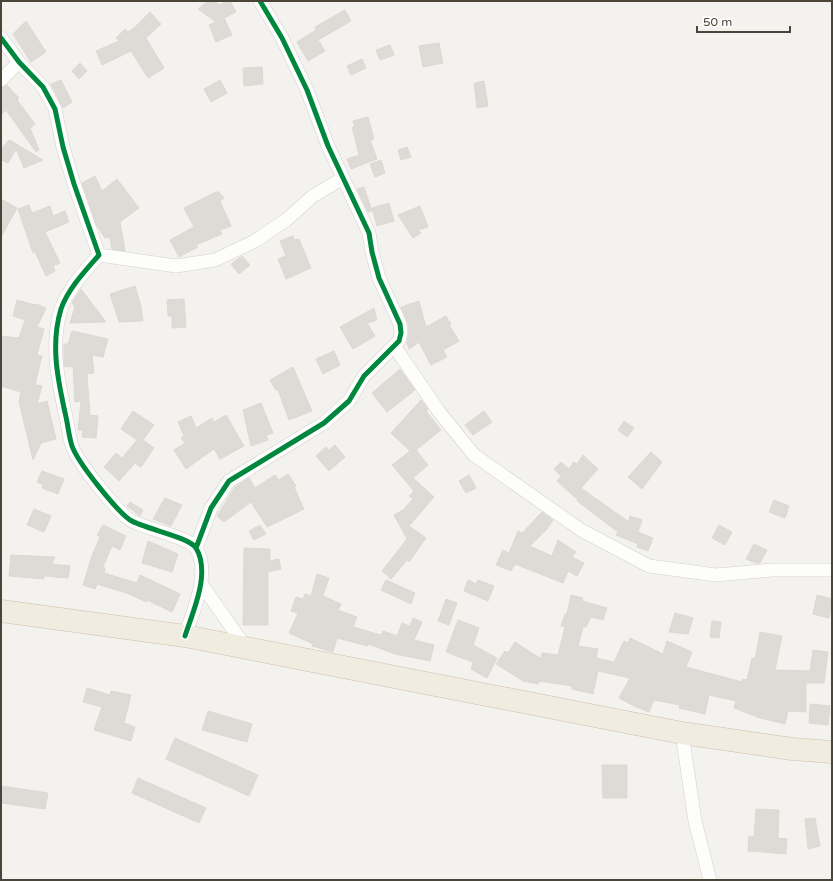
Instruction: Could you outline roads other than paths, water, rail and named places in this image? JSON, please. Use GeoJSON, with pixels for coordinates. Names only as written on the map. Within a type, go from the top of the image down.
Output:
{"type":"FeatureCollection","features":[{"type":"Feature","properties":{"kind":"highway"},"geometry":{"type":"LineString","coordinates":[[1,610],[185,636],[682,733],[792,749],[832,752]]}},
{"type":"Feature","properties":{"kind":"street"},"geometry":{"type":"LineString","coordinates":[[196,548],[212,508],[219,494],[229,481],[324,423],[349,401],[364,376],[399,341],[401,333],[400,324],[379,278],[369,233],[328,146],[308,90],[282,38],[260,1]]}},
{"type":"Feature","properties":{"kind":"street"},"geometry":{"type":"LineString","coordinates":[[1,38],[19,62],[43,87],[55,109],[63,147],[74,184],[99,255]]}},
{"type":"Feature","properties":{"kind":"street"},"geometry":{"type":"LineString","coordinates":[[1,80],[19,62]]}},
{"type":"Feature","properties":{"kind":"street"},"geometry":{"type":"LineString","coordinates":[[99,255],[176,266],[215,260],[255,241],[286,220],[313,196],[343,178]]}},
{"type":"Feature","properties":{"kind":"street"},"geometry":{"type":"LineString","coordinates":[[99,255],[70,291],[62,308],[56,330],[55,354],[72,446],[80,461],[118,509],[129,519],[143,526],[188,541],[196,548],[201,563],[202,585],[185,636]]}},
{"type":"Feature","properties":{"kind":"street"},"geometry":{"type":"LineString","coordinates":[[394,346],[440,413],[474,455],[581,530],[649,566],[716,575],[772,570],[832,570]]}},
{"type":"Feature","properties":{"kind":"street"},"geometry":{"type":"LineString","coordinates":[[202,585],[246,648]]}},
{"type":"Feature","properties":{"kind":"street"},"geometry":{"type":"LineString","coordinates":[[682,733],[695,821],[710,880]]}}]}
